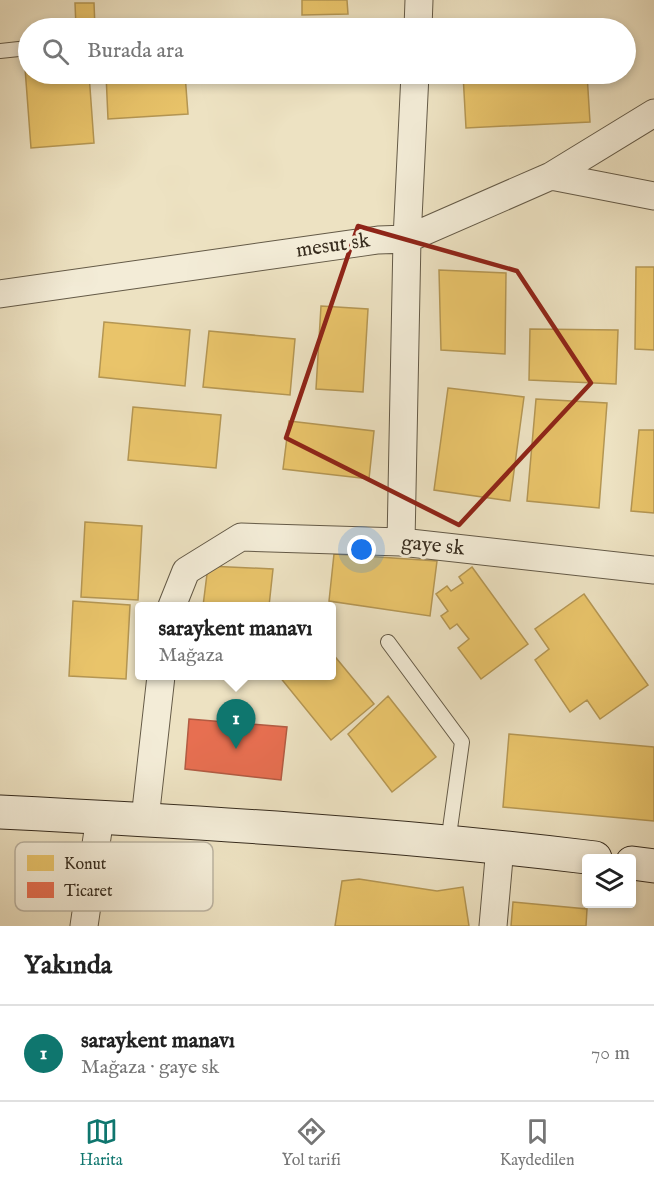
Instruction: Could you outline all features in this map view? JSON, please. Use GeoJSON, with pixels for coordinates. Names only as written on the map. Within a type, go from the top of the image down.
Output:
{"type":"FeatureCollection","features":[{"type":"Feature","properties":{"kind":"street"},"geometry":{"type":"LineString","coordinates":[[418,18],[419,0]]}},
{"type":"Feature","properties":{"kind":"street"},"geometry":{"type":"LineString","coordinates":[[401,542],[407,238],[415,84]]}},
{"type":"Feature","properties":{"kind":"street","name":"mesut sk"},"geometry":{"type":"LineString","coordinates":[[0,294],[378,240],[407,238],[551,176],[654,113]]}},
{"type":"Feature","properties":{"kind":"street"},"geometry":{"type":"LineString","coordinates":[[551,176],[654,196]]}},
{"type":"Feature","properties":{"kind":"street","name":"gaye sk"},"geometry":{"type":"LineString","coordinates":[[174,602],[186,571],[241,537],[401,542],[654,570]]}},
{"type":"Feature","properties":{"kind":"street"},"geometry":{"type":"LineString","coordinates":[[145,819],[161,680]]}},
{"type":"Feature","properties":{"kind":"street"},"geometry":{"type":"LineString","coordinates":[[0,812],[145,819],[500,847],[582,856]]}},
{"type":"Feature","properties":{"kind":"street"},"geometry":{"type":"LineString","coordinates":[[96,842],[100,817]]}},
{"type":"Feature","properties":{"kind":"street"},"geometry":{"type":"LineString","coordinates":[[493,926],[500,847]]}},
{"type":"Feature","properties":{"kind":"street"},"geometry":{"type":"LineString","coordinates":[[636,864],[654,866]]}},
{"type":"Feature","properties":{"kind":"street"},"geometry":{"type":"LineString","coordinates":[[84,926],[86,911]]}},
{"type":"Feature","properties":{"kind":"lane"},"geometry":{"type":"LineString","coordinates":[[0,51],[18,49]]}},
{"type":"Feature","properties":{"kind":"lane"},"geometry":{"type":"LineString","coordinates":[[388,642],[462,742],[448,843]]}},
{"type":"Feature","properties":{"kind":"highlighted area"},"geometry":{"type":"Polygon","coordinates":[[[358,226],[517,271],[591,383],[459,525],[286,438],[358,226]]]}},
{"type":"Feature","properties":{"kind":"building: Konut"},"geometry":{"type":"Polygon","coordinates":[[[302,0],[347,0],[348,14],[302,15],[302,0]]]}},
{"type":"Feature","properties":{"kind":"building: Konut"},"geometry":{"type":"Polygon","coordinates":[[[75,3],[94,3],[95,18],[76,18],[75,3]]]}},
{"type":"Feature","properties":{"kind":"building: Konut"},"geometry":{"type":"Polygon","coordinates":[[[26,84],[90,84],[94,143],[31,148],[26,84]]]}},
{"type":"Feature","properties":{"kind":"building: Konut"},"geometry":{"type":"Polygon","coordinates":[[[106,84],[186,84],[188,114],[108,119],[106,84]]]}},
{"type":"Feature","properties":{"kind":"building: Konut"},"geometry":{"type":"Polygon","coordinates":[[[464,84],[588,84],[590,122],[466,128],[464,84]]]}},
{"type":"Feature","properties":{"kind":"building: Konut"},"geometry":{"type":"Polygon","coordinates":[[[636,267],[654,267],[654,350],[635,349],[636,267]]]}},
{"type":"Feature","properties":{"kind":"building: Konut"},"geometry":{"type":"Polygon","coordinates":[[[439,270],[506,273],[505,354],[441,350],[439,270]]]}},
{"type":"Feature","properties":{"kind":"building: Konut"},"geometry":{"type":"Polygon","coordinates":[[[321,306],[368,309],[363,392],[316,389],[321,306]]]}},
{"type":"Feature","properties":{"kind":"building: Konut"},"geometry":{"type":"Polygon","coordinates":[[[104,322],[190,330],[185,386],[99,377],[104,322]]]}},
{"type":"Feature","properties":{"kind":"building: Konut"},"geometry":{"type":"Polygon","coordinates":[[[530,329],[618,330],[616,384],[529,380],[530,329]]]}},
{"type":"Feature","properties":{"kind":"building: Konut"},"geometry":{"type":"Polygon","coordinates":[[[209,331],[295,339],[290,395],[203,387],[209,331]]]}},
{"type":"Feature","properties":{"kind":"building: Konut"},"geometry":{"type":"Polygon","coordinates":[[[448,388],[524,397],[510,501],[434,490],[448,388]]]}},
{"type":"Feature","properties":{"kind":"building: Konut"},"geometry":{"type":"Polygon","coordinates":[[[536,399],[607,403],[599,508],[527,501],[536,399]]]}},
{"type":"Feature","properties":{"kind":"building: Konut"},"geometry":{"type":"Polygon","coordinates":[[[133,407],[221,415],[216,468],[128,460],[133,407]]]}},
{"type":"Feature","properties":{"kind":"building: Konut"},"geometry":{"type":"Polygon","coordinates":[[[289,421],[374,431],[369,479],[283,469],[289,421]]]}},
{"type":"Feature","properties":{"kind":"building: Konut"},"geometry":{"type":"Polygon","coordinates":[[[639,430],[654,430],[654,513],[631,511],[639,430]]]}},
{"type":"Feature","properties":{"kind":"building: Konut"},"geometry":{"type":"Polygon","coordinates":[[[85,522],[142,526],[138,600],[81,597],[85,522]]]}},
{"type":"Feature","properties":{"kind":"building: Konut"},"geometry":{"type":"Polygon","coordinates":[[[334,554],[437,561],[430,616],[329,601],[334,554]]]}},
{"type":"Feature","properties":{"kind":"building: Konut"},"geometry":{"type":"Polygon","coordinates":[[[208,566],[273,569],[269,602],[204,602],[208,566]]]}},
{"type":"Feature","properties":{"kind":"building: Konut"},"geometry":{"type":"Polygon","coordinates":[[[472,567],[528,644],[481,679],[458,648],[469,639],[457,624],[450,629],[441,616],[448,611],[436,594],[447,586],[451,591],[463,583],[459,577],[472,567]]]}},
{"type":"Feature","properties":{"kind":"building: Konut"},"geometry":{"type":"Polygon","coordinates":[[[584,594],[648,685],[600,719],[587,700],[570,712],[535,660],[549,649],[535,629],[584,594]]]}},
{"type":"Feature","properties":{"kind":"building: Konut"},"geometry":{"type":"Polygon","coordinates":[[[73,601],[130,605],[126,679],[69,676],[73,601]]]}},
{"type":"Feature","properties":{"kind":"building: Konut"},"geometry":{"type":"Polygon","coordinates":[[[336,658],[374,704],[331,740],[282,680],[336,680],[336,658]]]}},
{"type":"Feature","properties":{"kind":"building: Konut"},"geometry":{"type":"Polygon","coordinates":[[[388,696],[436,757],[392,792],[348,734],[388,696]]]}},
{"type":"Feature","properties":{"kind":"building: Konut"},"geometry":{"type":"Polygon","coordinates":[[[509,734],[654,747],[654,821],[503,807],[509,734]]]}},
{"type":"Feature","properties":{"kind":"building: Konut"},"geometry":{"type":"Polygon","coordinates":[[[359,879],[437,891],[463,887],[469,926],[335,926],[342,881],[359,879]]]}},
{"type":"Feature","properties":{"kind":"building: Konut"},"geometry":{"type":"Polygon","coordinates":[[[513,902],[587,909],[586,926],[511,926],[513,902]]]}},
{"type":"Feature","properties":{"kind":"building: Ticaret"},"geometry":{"type":"Polygon","coordinates":[[[189,719],[287,727],[281,780],[185,769],[189,719]]]}},
{"type":"Feature","properties":{"kind":"place","name":"saraykent manavı"},"geometry":{"type":"Point","coordinates":[236,749]}}]}
